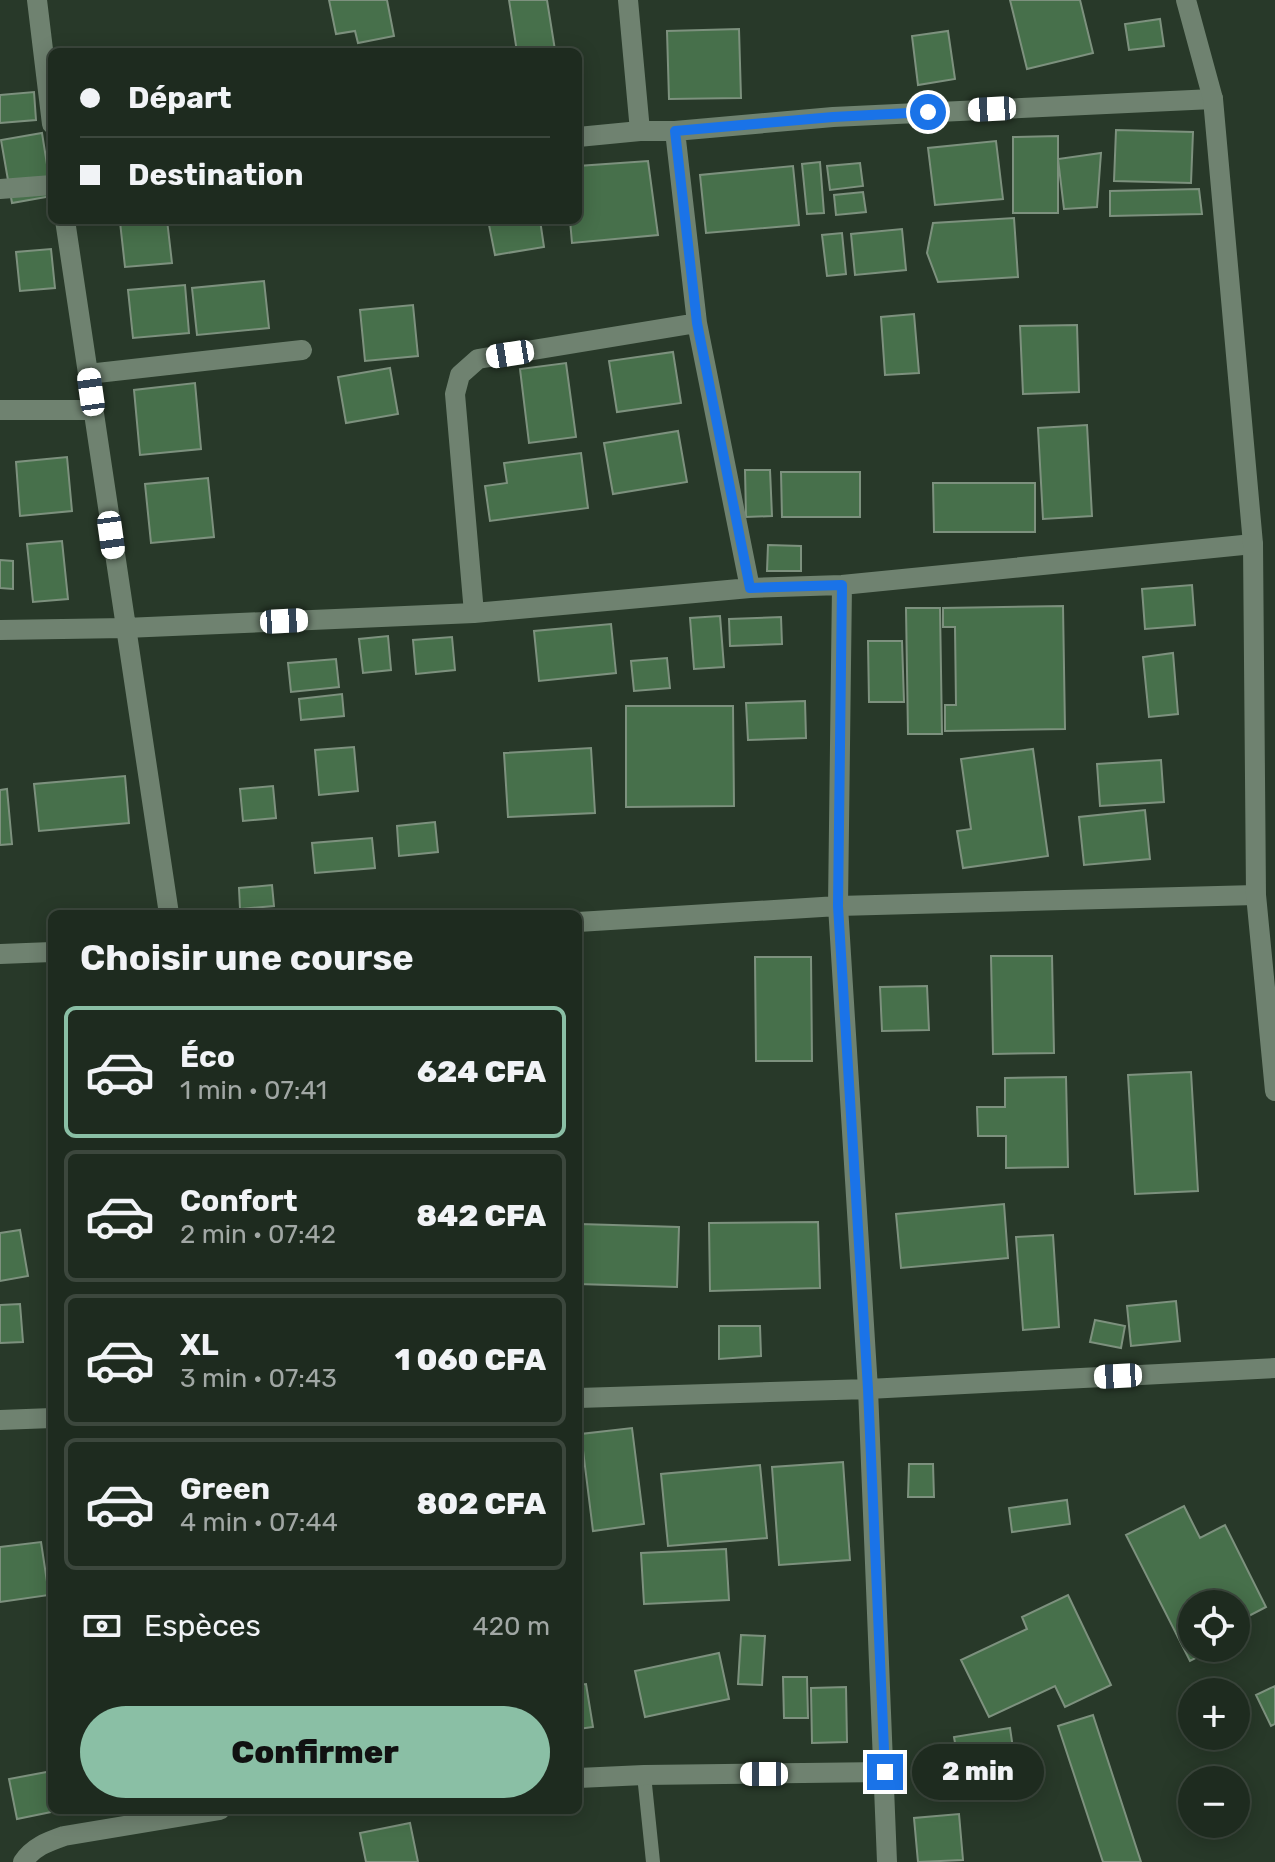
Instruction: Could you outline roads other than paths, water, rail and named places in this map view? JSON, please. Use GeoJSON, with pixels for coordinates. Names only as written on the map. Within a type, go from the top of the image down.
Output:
{"type":"FeatureCollection","features":[{"type":"Feature","properties":{"kind":"street"},"geometry":{"type":"LineString","coordinates":[[37,0],[48,91]]}},
{"type":"Feature","properties":{"kind":"street"},"geometry":{"type":"LineString","coordinates":[[628,0],[640,131]]}},
{"type":"Feature","properties":{"kind":"street"},"geometry":{"type":"LineString","coordinates":[[1186,0],[1213,99],[1253,544],[1256,895],[1275,1091]]}},
{"type":"Feature","properties":{"kind":"street"},"geometry":{"type":"LineString","coordinates":[[582,137],[833,117],[1213,99]]}},
{"type":"Feature","properties":{"kind":"street"},"geometry":{"type":"LineString","coordinates":[[675,131],[697,323],[750,588]]}},
{"type":"Feature","properties":{"kind":"street"},"geometry":{"type":"LineString","coordinates":[[0,189],[48,185]]}},
{"type":"Feature","properties":{"kind":"street"},"geometry":{"type":"LineString","coordinates":[[66,224],[168,910]]}},
{"type":"Feature","properties":{"kind":"street"},"geometry":{"type":"LineString","coordinates":[[474,613],[455,394],[460,375],[478,359],[697,323]]}},
{"type":"Feature","properties":{"kind":"street"},"geometry":{"type":"LineString","coordinates":[[88,374],[302,350]]}},
{"type":"Feature","properties":{"kind":"street"},"geometry":{"type":"LineString","coordinates":[[0,410],[94,410]]}},
{"type":"Feature","properties":{"kind":"street"},"geometry":{"type":"LineString","coordinates":[[0,630],[125,628],[474,613],[750,588],[842,585],[1253,544]]}},
{"type":"Feature","properties":{"kind":"street"},"geometry":{"type":"LineString","coordinates":[[842,585],[838,906],[868,1389],[887,1862]]}},
{"type":"Feature","properties":{"kind":"street"},"geometry":{"type":"LineString","coordinates":[[582,922],[838,906],[1256,895]]}},
{"type":"Feature","properties":{"kind":"street"},"geometry":{"type":"LineString","coordinates":[[0,954],[48,952]]}},
{"type":"Feature","properties":{"kind":"street"},"geometry":{"type":"LineString","coordinates":[[582,1398],[868,1389],[1275,1368]]}},
{"type":"Feature","properties":{"kind":"street"},"geometry":{"type":"LineString","coordinates":[[0,1420],[48,1418]]}},
{"type":"Feature","properties":{"kind":"street"},"geometry":{"type":"LineString","coordinates":[[582,1778],[885,1772]]}},
{"type":"Feature","properties":{"kind":"street"},"geometry":{"type":"LineString","coordinates":[[23,1862],[42,1844],[64,1836],[196,1814]]}},
{"type":"Feature","properties":{"kind":"lane"},"geometry":{"type":"LineString","coordinates":[[644,1775],[653,1862]]}}]}
